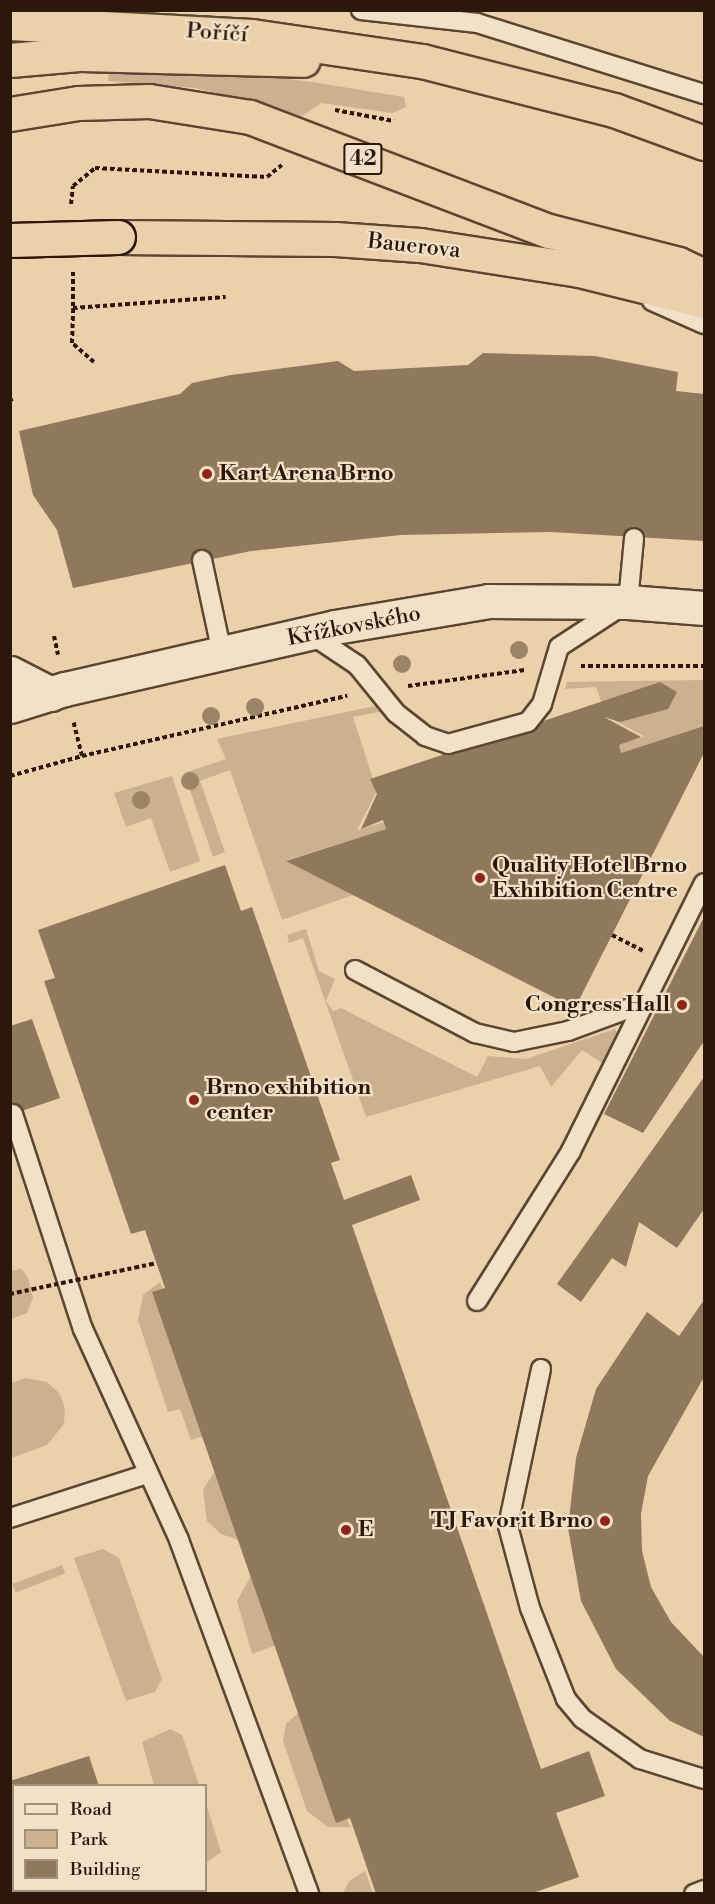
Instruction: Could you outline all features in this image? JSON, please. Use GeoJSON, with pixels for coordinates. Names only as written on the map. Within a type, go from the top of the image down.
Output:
{"type":"FeatureCollection","features":[{"type":"Feature","properties":{"kind":"highway","name":"Poříčí"},"geometry":{"type":"LineString","coordinates":[[10,23],[252,36],[422,61]]}},
{"type":"Feature","properties":{"kind":"highway"},"geometry":{"type":"LineString","coordinates":[[10,60],[79,54],[422,61],[614,110],[705,143]]}},
{"type":"Feature","properties":{"kind":"highway","name":"42"},"geometry":{"type":"LineString","coordinates":[[10,114],[78,103],[149,101],[227,112],[297,134],[549,231],[678,264],[705,276]]}},
{"type":"Feature","properties":{"kind":"highway","name":"Bauerova"},"geometry":{"type":"LineString","coordinates":[[10,240],[118,237],[377,241],[579,270],[705,301]]}},
{"type":"Feature","properties":{"kind":"street","name":"Křížkovského"},"geometry":{"type":"LineString","coordinates":[[10,706],[51,693],[309,633],[488,601],[628,602],[705,608]]}},
{"type":"Feature","properties":{"kind":"street"},"geometry":{"type":"LineString","coordinates":[[10,674],[51,693]]}},
{"type":"Feature","properties":{"kind":"lane"},"geometry":{"type":"LineString","coordinates":[[361,10],[477,23],[705,94]]}},
{"type":"Feature","properties":{"kind":"lane"},"geometry":{"type":"LineString","coordinates":[[579,270],[705,324]]}},
{"type":"Feature","properties":{"kind":"lane"},"geometry":{"type":"LineString","coordinates":[[309,633],[357,665],[396,713],[425,736],[448,744],[528,722],[543,704],[559,647],[628,602],[634,538]]}},
{"type":"Feature","properties":{"kind":"lane"},"geometry":{"type":"LineString","coordinates":[[202,560],[222,653]]}},
{"type":"Feature","properties":{"kind":"lane"},"geometry":{"type":"LineString","coordinates":[[477,1301],[571,1151],[641,1004],[705,883]]}},
{"type":"Feature","properties":{"kind":"lane"},"geometry":{"type":"LineString","coordinates":[[355,970],[475,1033],[514,1042],[568,1031],[641,1004]]}},
{"type":"Feature","properties":{"kind":"lane"},"geometry":{"type":"LineString","coordinates":[[13,1114],[83,1329],[179,1540],[309,1893]]}},
{"type":"Feature","properties":{"kind":"lane"},"geometry":{"type":"LineString","coordinates":[[541,1369],[508,1526],[530,1608],[566,1699],[583,1719],[640,1758],[705,1779]]}},
{"type":"Feature","properties":{"kind":"lane"},"geometry":{"type":"LineString","coordinates":[[10,1518],[147,1474]]}},
{"type":"Feature","properties":{"kind":"lane"},"geometry":{"type":"LineString","coordinates":[[694,1893],[705,1890]]}},
{"type":"Feature","properties":{"kind":"path"},"geometry":{"type":"LineString","coordinates":[[71,204],[74,186],[94,168],[267,177],[280,169],[304,116],[316,109],[394,122]]}},
{"type":"Feature","properties":{"kind":"path"},"geometry":{"type":"LineString","coordinates":[[73,269],[72,344],[94,362]]}},
{"type":"Feature","properties":{"kind":"path"},"geometry":{"type":"LineString","coordinates":[[74,308],[226,297]]}},
{"type":"Feature","properties":{"kind":"path"},"geometry":{"type":"LineString","coordinates":[[10,1294],[157,1263]]}},
{"type":"Feature","properties":{"kind":"green space"},"geometry":{"type":"Polygon","coordinates":[[[109,67],[219,71],[312,82],[404,97],[406,107],[393,113],[321,103],[302,116],[196,88],[108,81],[109,67]]]}},
{"type":"Feature","properties":{"kind":"green space"},"geometry":{"type":"Polygon","coordinates":[[[704,680],[704,726],[621,753],[619,745],[644,736],[606,716],[596,687],[565,689],[567,682],[704,680]]]}},
{"type":"Feature","properties":{"kind":"green space"},"geometry":{"type":"Polygon","coordinates":[[[380,705],[384,711],[353,717],[377,791],[357,830],[384,822],[386,829],[287,860],[353,895],[282,920],[230,770],[200,781],[225,852],[213,857],[184,773],[226,759],[217,739],[380,705]]]}},
{"type":"Feature","properties":{"kind":"green space"},"geometry":{"type":"Polygon","coordinates":[[[172,776],[200,861],[170,872],[151,818],[126,827],[114,793],[172,776]]]}},
{"type":"Feature","properties":{"kind":"green space"},"geometry":{"type":"Polygon","coordinates":[[[306,929],[319,971],[335,979],[326,1001],[333,1011],[341,1008],[477,1077],[488,1056],[526,1059],[615,1029],[619,1036],[602,1063],[582,1050],[551,1087],[540,1066],[366,1117],[303,938],[289,943],[287,935],[306,929]]]}},
{"type":"Feature","properties":{"kind":"green space"},"geometry":{"type":"Polygon","coordinates":[[[11,1263],[13,1271],[21,1268],[28,1278],[33,1298],[27,1313],[11,1319],[11,1263]]]}},
{"type":"Feature","properties":{"kind":"green space"},"geometry":{"type":"Polygon","coordinates":[[[160,1282],[163,1288],[154,1292],[204,1436],[191,1440],[180,1409],[168,1412],[138,1320],[143,1295],[160,1282]]]}},
{"type":"Feature","properties":{"kind":"green space"},"geometry":{"type":"Polygon","coordinates":[[[26,1378],[47,1382],[60,1394],[65,1409],[64,1424],[47,1445],[11,1458],[11,1383],[26,1378]]]}},
{"type":"Feature","properties":{"kind":"green space"},"geometry":{"type":"Polygon","coordinates":[[[216,1469],[241,1541],[221,1534],[207,1521],[203,1490],[216,1469]]]}},
{"type":"Feature","properties":{"kind":"green space"},"geometry":{"type":"Polygon","coordinates":[[[103,1549],[119,1558],[162,1679],[155,1692],[126,1701],[74,1558],[103,1549]]]}},
{"type":"Feature","properties":{"kind":"green space"},"geometry":{"type":"Polygon","coordinates":[[[62,1565],[65,1573],[16,1592],[13,1584],[62,1565]]]}},
{"type":"Feature","properties":{"kind":"green space"},"geometry":{"type":"Polygon","coordinates":[[[252,1574],[277,1645],[252,1654],[237,1601],[252,1574]]]}},
{"type":"Feature","properties":{"kind":"green space"},"geometry":{"type":"Polygon","coordinates":[[[300,1711],[338,1822],[347,1819],[350,1827],[328,1827],[307,1811],[283,1741],[286,1724],[300,1711]]]}},
{"type":"Feature","properties":{"kind":"green space"},"geometry":{"type":"Polygon","coordinates":[[[170,1729],[182,1735],[199,1784],[154,1784],[142,1742],[170,1729]]]}},
{"type":"Feature","properties":{"kind":"green space"},"geometry":{"type":"Polygon","coordinates":[[[207,1806],[221,1852],[207,1862],[207,1806]]]}},
{"type":"Feature","properties":{"kind":"green space"},"geometry":{"type":"Polygon","coordinates":[[[365,1871],[373,1893],[343,1893],[349,1881],[365,1871]]]}},
{"type":"Feature","properties":{"kind":"building"},"geometry":{"type":"Polygon","coordinates":[[[483,353],[595,356],[678,372],[676,391],[704,394],[704,541],[551,532],[401,535],[251,551],[73,588],[57,530],[33,495],[19,431],[180,394],[192,383],[231,375],[338,361],[354,371],[468,365],[483,353]]]}},
{"type":"Feature","properties":{"kind":"building","name":"Quality Hotel Brno Exhibition Centre"},"geometry":{"type":"Polygon","coordinates":[[[660,682],[677,692],[668,709],[620,722],[604,717],[641,737],[619,745],[621,753],[704,726],[704,753],[575,1008],[286,861],[386,829],[383,820],[361,829],[377,794],[370,779],[660,682]]]}},
{"type":"Feature","properties":{"kind":"building","name":"E"},"geometry":{"type":"Polygon","coordinates":[[[225,865],[241,911],[252,907],[340,1160],[331,1163],[344,1200],[411,1175],[420,1200],[352,1225],[541,1769],[589,1751],[605,1796],[556,1813],[579,1877],[530,1894],[376,1894],[350,1818],[336,1823],[152,1292],[165,1288],[145,1230],[131,1234],[44,981],[55,978],[38,930],[225,865]]]}},
{"type":"Feature","properties":{"kind":"building","name":"Congress Hall"},"geometry":{"type":"Polygon","coordinates":[[[704,917],[704,1041],[643,1133],[604,1114],[704,917]]]}},
{"type":"Feature","properties":{"kind":"building"},"geometry":{"type":"Polygon","coordinates":[[[32,1019],[60,1098],[10,1115],[10,1026],[32,1019]]]}},
{"type":"Feature","properties":{"kind":"building"},"geometry":{"type":"Polygon","coordinates":[[[704,1077],[704,1209],[677,1248],[639,1222],[626,1267],[612,1258],[581,1302],[557,1284],[704,1077]]]}},
{"type":"Feature","properties":{"kind":"building","name":"TJ Favorit Brno"},"geometry":{"type":"Polygon","coordinates":[[[704,1300],[704,1377],[648,1476],[641,1514],[642,1551],[651,1587],[671,1622],[704,1657],[704,1737],[670,1721],[616,1669],[581,1601],[568,1528],[576,1458],[596,1389],[647,1312],[679,1336],[704,1300]]]}},
{"type":"Feature","properties":{"kind":"building"},"geometry":{"type":"Polygon","coordinates":[[[89,1756],[98,1784],[12,1784],[12,1892],[174,1894],[10,1894],[10,1781],[89,1756]]]}},
{"type":"Feature","properties":{"kind":"place","name":"Kart Arena Brno"},"geometry":{"type":"Point","coordinates":[207,474]}},
{"type":"Feature","properties":{"kind":"place","name":"Quality Hotel Brno Exhibition Centre"},"geometry":{"type":"Point","coordinates":[480,878]}},
{"type":"Feature","properties":{"kind":"place","name":"Congress Hall"},"geometry":{"type":"Point","coordinates":[682,1005]}},
{"type":"Feature","properties":{"kind":"place","name":"Brno exhibition center"},"geometry":{"type":"Point","coordinates":[194,1100]}},
{"type":"Feature","properties":{"kind":"place","name":"TJ Favorit Brno"},"geometry":{"type":"Point","coordinates":[605,1521]}},
{"type":"Feature","properties":{"kind":"place","name":"E"},"geometry":{"type":"Point","coordinates":[346,1530]}}]}
